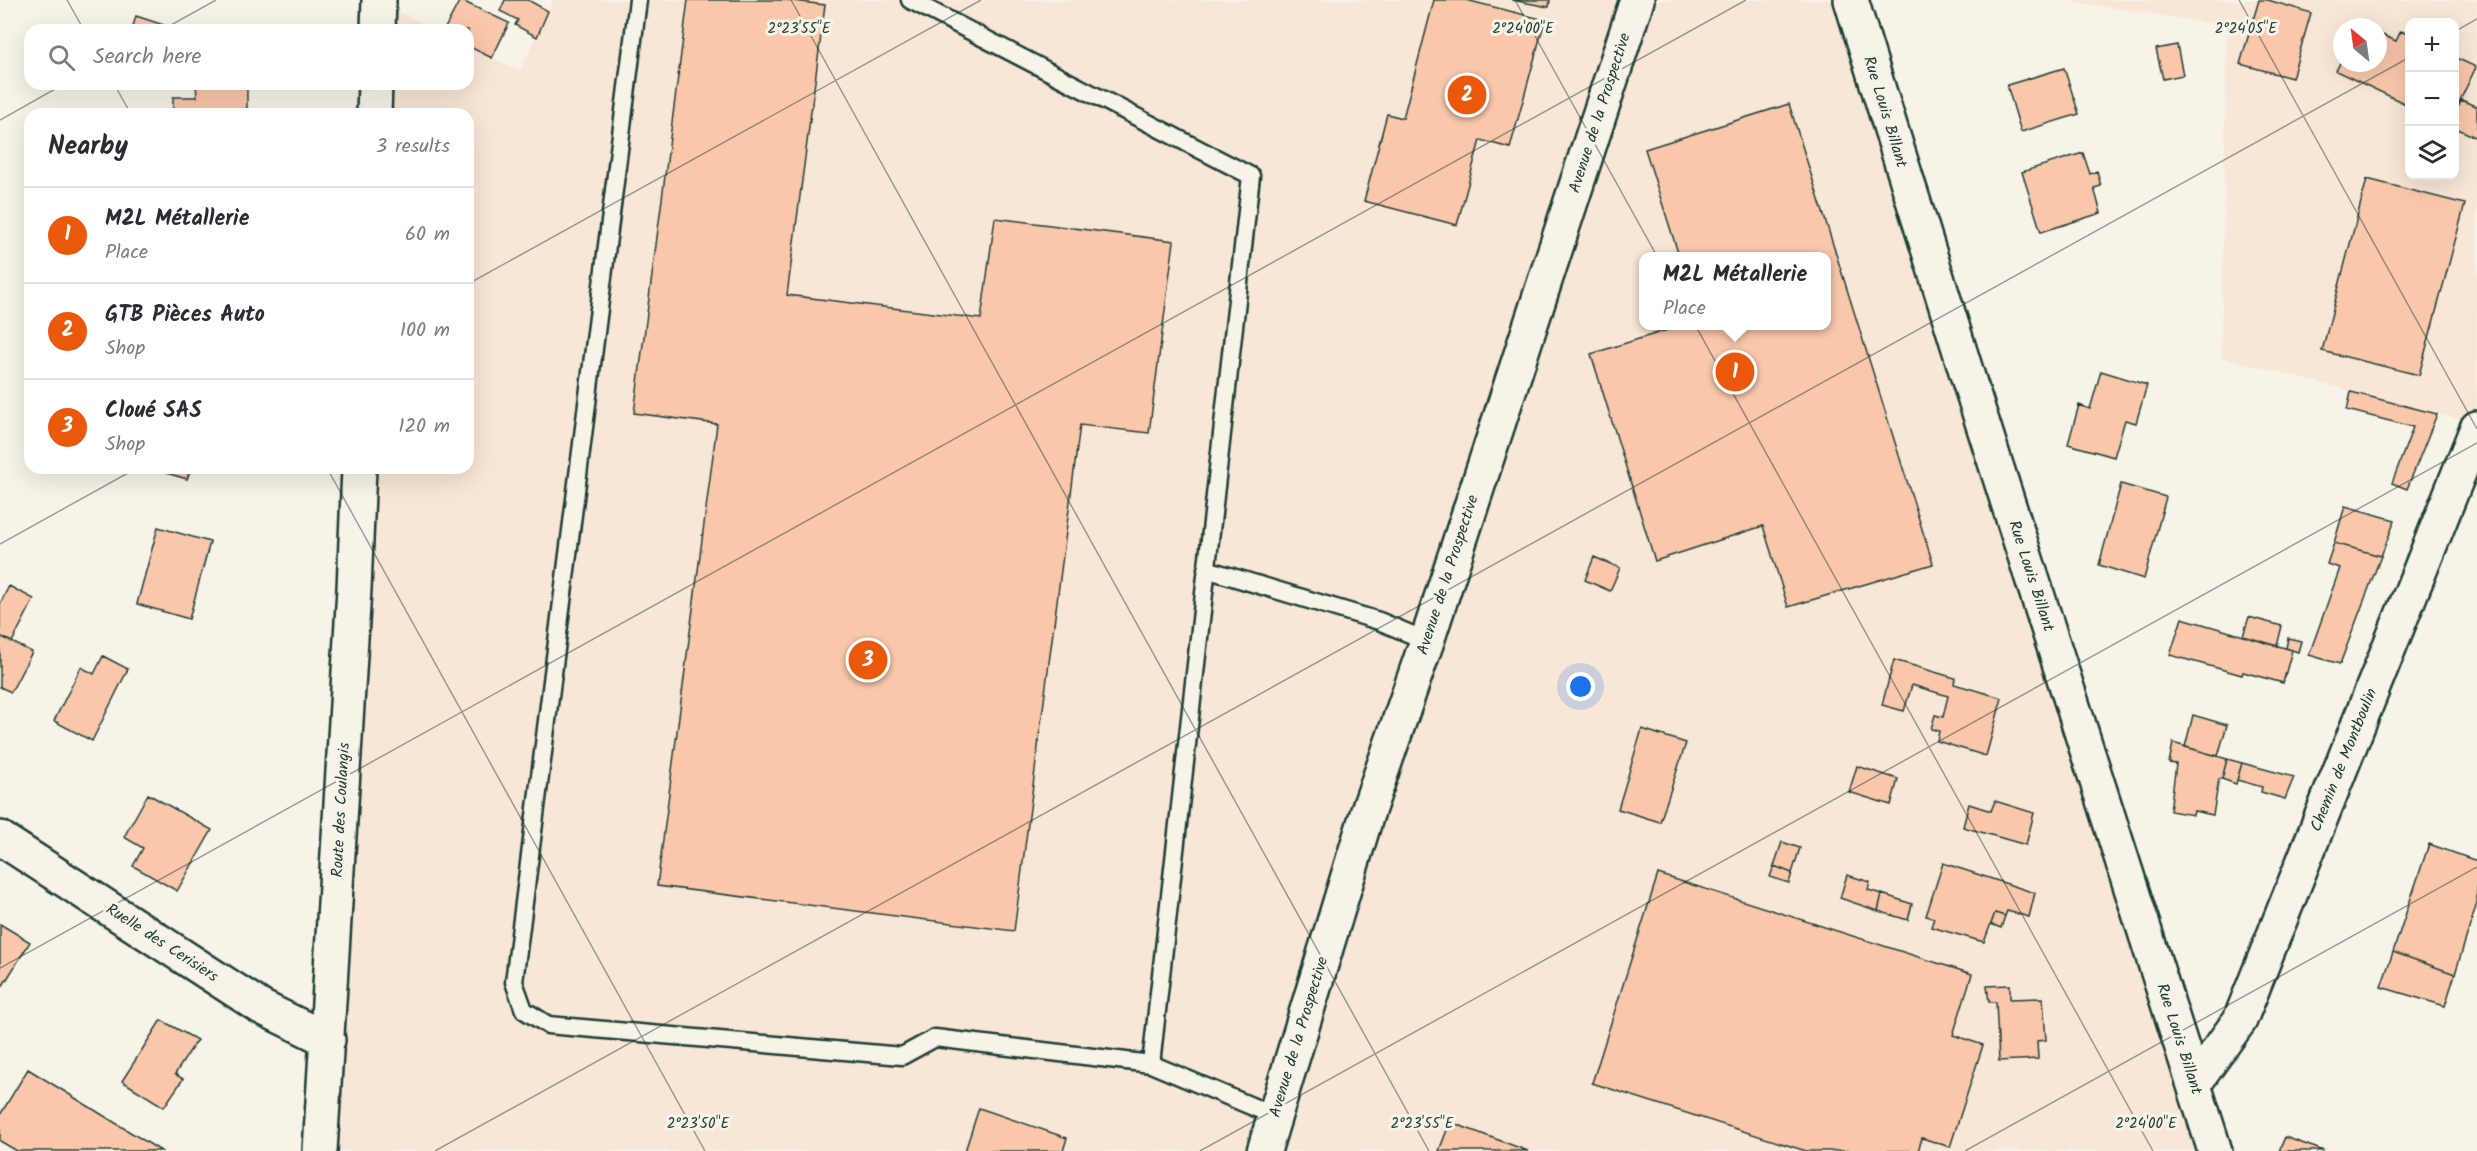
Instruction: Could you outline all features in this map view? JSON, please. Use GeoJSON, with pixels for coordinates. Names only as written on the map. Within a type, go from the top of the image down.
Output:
{"type":"FeatureCollection","features":[{"type":"Feature","properties":{"kind":"street"},"geometry":{"type":"LineString","coordinates":[[378,24],[379,0]]}},
{"type":"Feature","properties":{"kind":"street","name":"Avenue de la Prospective"},"geometry":{"type":"LineString","coordinates":[[1264,1151],[1367,814],[1427,640],[1637,0]]}},
{"type":"Feature","properties":{"kind":"street","name":"Rue Louis Billant"},"geometry":{"type":"LineString","coordinates":[[1851,0],[1971,387],[2215,1151]]}},
{"type":"Feature","properties":{"kind":"street"},"geometry":{"type":"LineString","coordinates":[[374,108],[375,90]]}},
{"type":"Feature","properties":{"kind":"street","name":"Chemin de Montboulin"},"geometry":{"type":"LineString","coordinates":[[2194,1084],[2240,1020],[2477,428]]}},
{"type":"Feature","properties":{"kind":"street","name":"Route des Coulangis"},"geometry":{"type":"LineString","coordinates":[[320,1151],[359,474]]}},
{"type":"Feature","properties":{"kind":"street","name":"Ruelle des Cerisiers"},"geometry":{"type":"LineString","coordinates":[[0,838],[261,1007],[328,1040]]}},
{"type":"Feature","properties":{"kind":"lane"},"geometry":{"type":"LineString","coordinates":[[639,0],[514,982],[524,1010],[548,1025],[902,1056],[935,1038],[1151,1064],[1275,1116]]}},
{"type":"Feature","properties":{"kind":"lane"},"geometry":{"type":"LineString","coordinates":[[910,0],[1251,176],[1151,1064]]}},
{"type":"Feature","properties":{"kind":"lane"},"geometry":{"type":"LineString","coordinates":[[1206,570],[1379,621],[1427,640]]}},
{"type":"Feature","properties":{"kind":"shaded area"},"geometry":{"type":"Polygon","coordinates":[[[553,0],[1851,0],[2214,1151],[320,1151],[359,474],[474,474],[474,108],[374,108],[375,90],[474,90],[474,49],[520,71],[553,0]]]}},
{"type":"Feature","properties":{"kind":"shaded area"},"geometry":{"type":"Polygon","coordinates":[[[2063,0],[2477,0],[2477,424],[2221,357],[2227,26],[2063,0]]]}},
{"type":"Feature","properties":{"kind":"shaded area"},"geometry":{"type":"Polygon","coordinates":[[[379,2],[424,24],[378,24],[379,2]]]}},
{"type":"Feature","properties":{"kind":"building"},"geometry":{"type":"Polygon","coordinates":[[[460,0],[509,23],[492,58],[474,49],[474,24],[447,24],[460,0]]]}},
{"type":"Feature","properties":{"kind":"building"},"geometry":{"type":"Polygon","coordinates":[[[505,0],[528,0],[548,11],[537,37],[515,25],[518,20],[500,11],[505,0]]]}},
{"type":"Feature","properties":{"kind":"building"},"geometry":{"type":"Polygon","coordinates":[[[688,0],[786,0],[825,5],[787,295],[981,319],[995,218],[1174,241],[1149,433],[1080,425],[1014,931],[657,886],[717,424],[634,413],[688,0]]]}},
{"type":"Feature","properties":{"kind":"building"},"geometry":{"type":"Polygon","coordinates":[[[1434,0],[1466,0],[1545,20],[1510,148],[1480,140],[1457,225],[1364,201],[1387,114],[1403,118],[1434,0]]]}},
{"type":"Feature","properties":{"kind":"building"},"geometry":{"type":"Polygon","coordinates":[[[1512,0],[1550,0],[1549,7],[1512,0]]]}},
{"type":"Feature","properties":{"kind":"building"},"geometry":{"type":"Polygon","coordinates":[[[2259,0],[2268,0],[2311,13],[2292,78],[2240,64],[2259,0]]]}},
{"type":"Feature","properties":{"kind":"building"},"geometry":{"type":"Polygon","coordinates":[[[136,16],[161,24],[134,24],[136,16]]]}},
{"type":"Feature","properties":{"kind":"building"},"geometry":{"type":"Polygon","coordinates":[[[2401,31],[2405,33],[2405,104],[2338,72],[2387,72],[2387,37],[2396,41],[2401,31]]]}},
{"type":"Feature","properties":{"kind":"building"},"geometry":{"type":"Polygon","coordinates":[[[2177,45],[2183,75],[2163,79],[2156,49],[2177,45]]]}},
{"type":"Feature","properties":{"kind":"building"},"geometry":{"type":"Polygon","coordinates":[[[2459,59],[2476,67],[2459,103],[2459,59]]]}},
{"type":"Feature","properties":{"kind":"building"},"geometry":{"type":"Polygon","coordinates":[[[2064,68],[2079,114],[2021,132],[2007,85],[2064,68]]]}},
{"type":"Feature","properties":{"kind":"building"},"geometry":{"type":"Polygon","coordinates":[[[196,90],[247,90],[247,108],[173,108],[173,97],[197,97],[196,90]]]}},
{"type":"Feature","properties":{"kind":"building"},"geometry":{"type":"Polygon","coordinates":[[[2462,100],[2477,107],[2477,138],[2459,129],[2459,105],[2462,100]]]}},
{"type":"Feature","properties":{"kind":"building"},"geometry":{"type":"Polygon","coordinates":[[[1789,104],[1933,564],[1788,607],[1763,526],[1655,561],[1591,354],[1667,330],[1831,330],[1831,252],[1678,252],[1645,149],[1789,104]]]}},
{"type":"Feature","properties":{"kind":"building"},"geometry":{"type":"Polygon","coordinates":[[[2083,153],[2090,174],[2097,171],[2101,186],[2094,188],[2101,213],[2041,232],[2022,172],[2083,153]]]}},
{"type":"Feature","properties":{"kind":"building"},"geometry":{"type":"Polygon","coordinates":[[[2367,179],[2465,204],[2419,375],[2322,351],[2367,179]]]}},
{"type":"Feature","properties":{"kind":"building"},"geometry":{"type":"Polygon","coordinates":[[[2101,371],[2147,385],[2136,423],[2125,420],[2114,457],[2068,444],[2079,405],[2090,409],[2101,371]]]}},
{"type":"Feature","properties":{"kind":"building"},"geometry":{"type":"Polygon","coordinates":[[[2351,392],[2437,414],[2407,489],[2392,483],[2413,427],[2347,410],[2351,392]]]}},
{"type":"Feature","properties":{"kind":"building"},"geometry":{"type":"Polygon","coordinates":[[[170,474],[189,474],[187,479],[170,474]]]}},
{"type":"Feature","properties":{"kind":"building"},"geometry":{"type":"Polygon","coordinates":[[[2121,484],[2166,497],[2144,579],[2099,565],[2121,484]]]}},
{"type":"Feature","properties":{"kind":"building"},"geometry":{"type":"Polygon","coordinates":[[[2345,506],[2395,520],[2381,556],[2334,543],[2345,506]]]}},
{"type":"Feature","properties":{"kind":"building"},"geometry":{"type":"Polygon","coordinates":[[[158,527],[210,542],[189,619],[137,604],[158,527]]]}},
{"type":"Feature","properties":{"kind":"building"},"geometry":{"type":"Polygon","coordinates":[[[2334,543],[2381,556],[2340,664],[2309,655],[2340,568],[2327,564],[2334,543]]]}},
{"type":"Feature","properties":{"kind":"building"},"geometry":{"type":"Polygon","coordinates":[[[1594,557],[1620,568],[1610,591],[1585,580],[1594,557]]]}},
{"type":"Feature","properties":{"kind":"building"},"geometry":{"type":"Polygon","coordinates":[[[9,586],[34,599],[12,642],[0,636],[0,604],[9,586]]]}},
{"type":"Feature","properties":{"kind":"building"},"geometry":{"type":"Polygon","coordinates":[[[2249,617],[2282,626],[2277,646],[2243,636],[2249,617]]]}},
{"type":"Feature","properties":{"kind":"building"},"geometry":{"type":"Polygon","coordinates":[[[2182,618],[2292,650],[2283,683],[2243,672],[2242,675],[2170,655],[2182,618]]]}},
{"type":"Feature","properties":{"kind":"building"},"geometry":{"type":"Polygon","coordinates":[[[0,636],[32,652],[11,692],[0,687],[0,636]]]}},
{"type":"Feature","properties":{"kind":"building"},"geometry":{"type":"Polygon","coordinates":[[[2288,638],[2301,641],[2298,652],[2286,648],[2288,638]]]}},
{"type":"Feature","properties":{"kind":"building"},"geometry":{"type":"Polygon","coordinates":[[[103,656],[128,669],[92,741],[54,721],[81,667],[94,674],[103,656]]]}},
{"type":"Feature","properties":{"kind":"building"},"geometry":{"type":"Polygon","coordinates":[[[1894,660],[1955,678],[1954,684],[2002,698],[1986,756],[1937,741],[1939,731],[1931,729],[1935,715],[1943,717],[1948,696],[1912,685],[1904,711],[1882,705],[1894,660]]]}},
{"type":"Feature","properties":{"kind":"building"},"geometry":{"type":"Polygon","coordinates":[[[2193,715],[2227,725],[2218,756],[2185,747],[2193,715]]]}},
{"type":"Feature","properties":{"kind":"building"},"geometry":{"type":"Polygon","coordinates":[[[1642,729],[1686,743],[1660,822],[1618,809],[1642,729]]]}},
{"type":"Feature","properties":{"kind":"building"},"geometry":{"type":"Polygon","coordinates":[[[2173,743],[2227,759],[2222,779],[2219,779],[2213,815],[2194,811],[2193,815],[2170,811],[2176,764],[2169,763],[2173,743]]]}},
{"type":"Feature","properties":{"kind":"building"},"geometry":{"type":"Polygon","coordinates":[[[2227,759],[2242,763],[2236,784],[2222,779],[2227,759]]]}},
{"type":"Feature","properties":{"kind":"building"},"geometry":{"type":"Polygon","coordinates":[[[2242,763],[2294,777],[2285,799],[2261,792],[2262,787],[2237,780],[2242,763]]]}},
{"type":"Feature","properties":{"kind":"building"},"geometry":{"type":"Polygon","coordinates":[[[1857,766],[1898,779],[1891,805],[1849,792],[1857,766]]]}},
{"type":"Feature","properties":{"kind":"building"},"geometry":{"type":"Polygon","coordinates":[[[148,794],[212,830],[177,891],[133,866],[143,848],[124,837],[148,794]]]}},
{"type":"Feature","properties":{"kind":"building"},"geometry":{"type":"Polygon","coordinates":[[[1995,801],[2034,813],[2026,845],[1963,827],[1969,804],[1991,811],[1995,801]]]}},
{"type":"Feature","properties":{"kind":"building"},"geometry":{"type":"Polygon","coordinates":[[[1782,842],[1800,848],[1792,873],[1774,866],[1782,842]]]}},
{"type":"Feature","properties":{"kind":"building"},"geometry":{"type":"Polygon","coordinates":[[[2429,844],[2477,861],[2477,903],[2455,974],[2393,952],[2429,844]]]}},
{"type":"Feature","properties":{"kind":"building"},"geometry":{"type":"Polygon","coordinates":[[[1943,863],[2035,893],[2029,917],[2007,911],[2005,916],[1995,913],[1984,942],[1931,927],[1934,918],[1926,916],[1943,863]]]}},
{"type":"Feature","properties":{"kind":"building"},"geometry":{"type":"Polygon","coordinates":[[[1774,866],[1792,873],[1789,883],[1770,877],[1774,866]]]}},
{"type":"Feature","properties":{"kind":"building"},"geometry":{"type":"Polygon","coordinates":[[[1658,874],[1972,974],[1953,1035],[1983,1045],[1950,1147],[1922,1138],[1918,1151],[1806,1151],[1592,1083],[1658,874]]]}},
{"type":"Feature","properties":{"kind":"building"},"geometry":{"type":"Polygon","coordinates":[[[1847,875],[1870,882],[1868,890],[1882,894],[1878,911],[1840,898],[1847,875]]]}},
{"type":"Feature","properties":{"kind":"building"},"geometry":{"type":"Polygon","coordinates":[[[1882,894],[1912,904],[1908,920],[1878,911],[1882,894]]]}},
{"type":"Feature","properties":{"kind":"building"},"geometry":{"type":"Polygon","coordinates":[[[1995,913],[2005,916],[2001,928],[1991,924],[1995,913]]]}},
{"type":"Feature","properties":{"kind":"building"},"geometry":{"type":"Polygon","coordinates":[[[0,924],[30,942],[2,987],[0,985],[0,924]]]}},
{"type":"Feature","properties":{"kind":"building"},"geometry":{"type":"Polygon","coordinates":[[[2393,952],[2455,974],[2445,1006],[2381,987],[2393,952]]]}},
{"type":"Feature","properties":{"kind":"building"},"geometry":{"type":"Polygon","coordinates":[[[2010,985],[2010,999],[2043,998],[2046,1040],[2037,1041],[2038,1059],[1999,1061],[1996,1002],[1989,1002],[1987,986],[2010,985]]]}},
{"type":"Feature","properties":{"kind":"building"},"geometry":{"type":"Polygon","coordinates":[[[161,1020],[197,1040],[175,1074],[183,1079],[164,1107],[122,1081],[161,1020]]]}},
{"type":"Feature","properties":{"kind":"building"},"geometry":{"type":"Polygon","coordinates":[[[28,1069],[161,1151],[17,1151],[0,1141],[0,1115],[28,1069]]]}},
{"type":"Feature","properties":{"kind":"building"},"geometry":{"type":"Polygon","coordinates":[[[979,1108],[1067,1138],[1063,1151],[965,1151],[979,1108]]]}},
{"type":"Feature","properties":{"kind":"building"},"geometry":{"type":"Polygon","coordinates":[[[1450,1122],[1528,1151],[1439,1151],[1450,1122]]]}},
{"type":"Feature","properties":{"kind":"building"},"geometry":{"type":"Polygon","coordinates":[[[2285,1137],[2324,1151],[2279,1151],[2285,1137]]]}},
{"type":"Feature","properties":{"kind":"place","name":"GTB Pièces Auto"},"geometry":{"type":"Point","coordinates":[1467,95]}},
{"type":"Feature","properties":{"kind":"place","name":"M2L Métallerie"},"geometry":{"type":"Point","coordinates":[1735,372]}},
{"type":"Feature","properties":{"kind":"place","name":"Cloué SAS"},"geometry":{"type":"Point","coordinates":[868,660]}}]}
